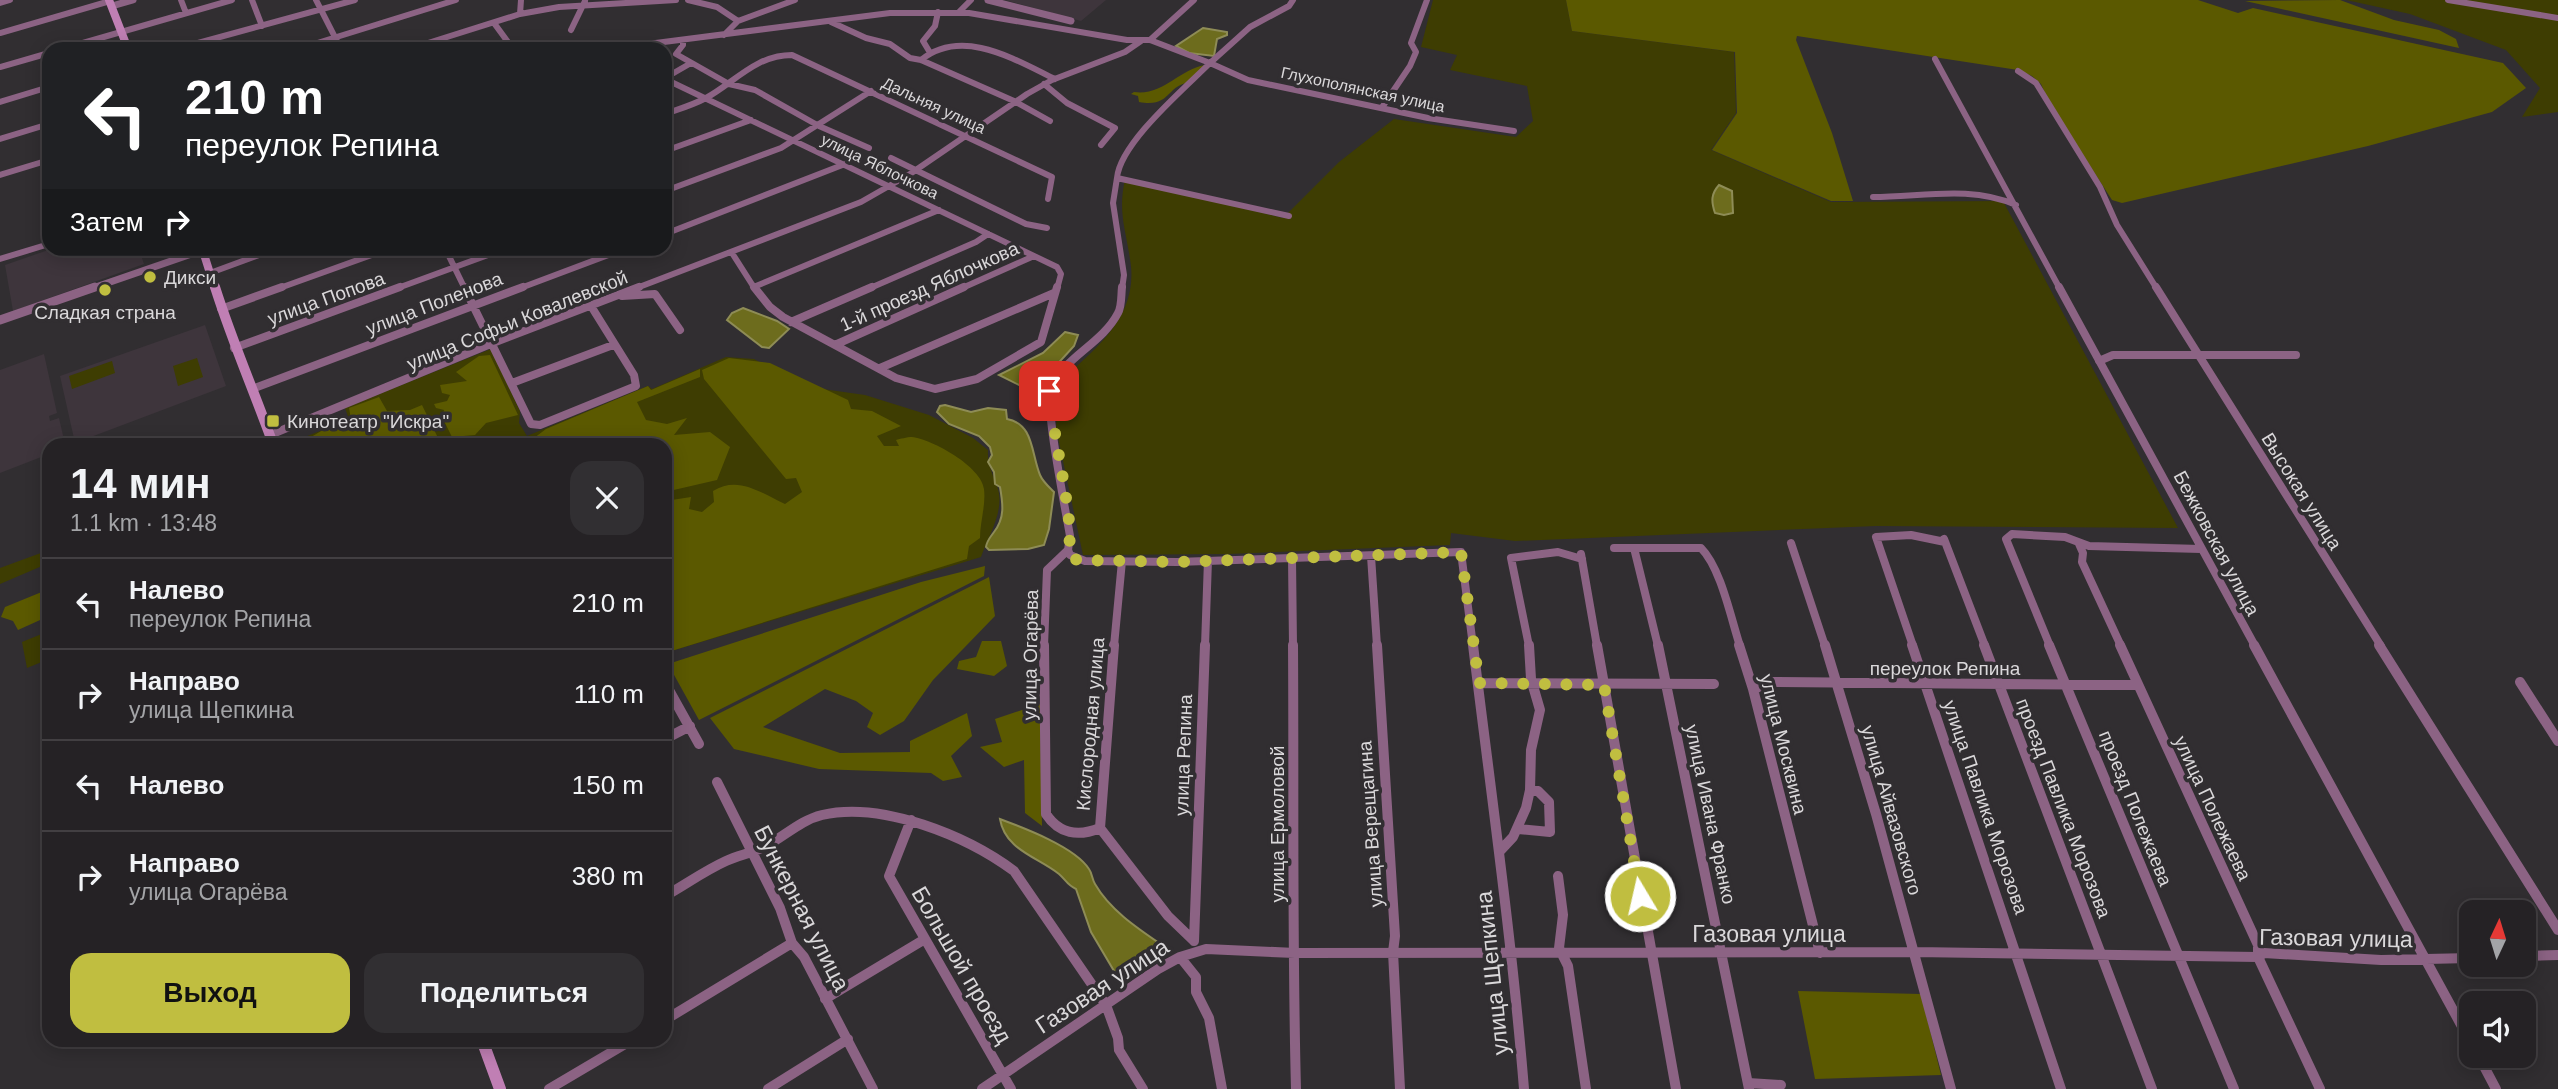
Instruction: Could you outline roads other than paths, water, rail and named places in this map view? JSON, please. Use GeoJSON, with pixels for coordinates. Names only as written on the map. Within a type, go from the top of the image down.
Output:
{"type":"FeatureCollection","features":[{"type":"Feature","properties":{"kind":"main road"},"geometry":{"type":"LineString","coordinates":[[110,3],[125,42]]}},
{"type":"Feature","properties":{"kind":"main road"},"geometry":{"type":"LineString","coordinates":[[205,256],[234,348],[270,438]]}},
{"type":"Feature","properties":{"kind":"main road"},"geometry":{"type":"LineString","coordinates":[[485,1047],[500,1089]]}},
{"type":"Feature","properties":{"kind":"street"},"geometry":{"type":"LineString","coordinates":[[0,3],[9,0]]}},
{"type":"Feature","properties":{"kind":"street"},"geometry":{"type":"LineString","coordinates":[[0,33],[110,3],[133,0]]}},
{"type":"Feature","properties":{"kind":"street"},"geometry":{"type":"LineString","coordinates":[[181,0],[186,13]]}},
{"type":"Feature","properties":{"kind":"street"},"geometry":{"type":"LineString","coordinates":[[86,42],[232,0]]}},
{"type":"Feature","properties":{"kind":"street"},"geometry":{"type":"LineString","coordinates":[[251,0],[262,26]]}},
{"type":"Feature","properties":{"kind":"street"},"geometry":{"type":"LineString","coordinates":[[316,0],[337,42]]}},
{"type":"Feature","properties":{"kind":"street"},"geometry":{"type":"LineString","coordinates":[[202,42],[355,0]]}},
{"type":"Feature","properties":{"kind":"street"},"geometry":{"type":"LineString","coordinates":[[322,42],[456,0]]}},
{"type":"Feature","properties":{"kind":"street"},"geometry":{"type":"LineString","coordinates":[[520,15],[521,0]]}},
{"type":"Feature","properties":{"kind":"street"},"geometry":{"type":"LineString","coordinates":[[432,42],[548,7],[584,2],[634,6],[676,0]]}},
{"type":"Feature","properties":{"kind":"street"},"geometry":{"type":"LineString","coordinates":[[688,0],[717,7],[738,21]]}},
{"type":"Feature","properties":{"kind":"street"},"geometry":{"type":"LineString","coordinates":[[717,7],[727,0]]}},
{"type":"Feature","properties":{"kind":"street"},"geometry":{"type":"LineString","coordinates":[[724,35],[738,21],[795,0]]}},
{"type":"Feature","properties":{"kind":"street"},"geometry":{"type":"LineString","coordinates":[[959,12],[971,0]]}},
{"type":"Feature","properties":{"kind":"street"},"geometry":{"type":"LineString","coordinates":[[988,0],[1071,21]]}},
{"type":"Feature","properties":{"kind":"street"},"geometry":{"type":"LineString","coordinates":[[1150,40],[1194,0]]}},
{"type":"Feature","properties":{"kind":"street"},"geometry":{"type":"LineString","coordinates":[[1293,0],[1283,10],[1250,27],[1209,61],[1132,143],[1118,166],[1113,203],[1124,275],[1119,312],[1097,341],[1060,372],[1049,391],[1053,434],[1068,511],[1068,550],[1077,560],[1122,561],[1371,556]]}},
{"type":"Feature","properties":{"kind":"street"},"geometry":{"type":"LineString","coordinates":[[1382,106],[1388,103],[1416,52],[1411,43],[1427,0]]}},
{"type":"Feature","properties":{"kind":"street"},"geometry":{"type":"LineString","coordinates":[[2448,0],[2558,18]]}},
{"type":"Feature","properties":{"kind":"street"},"geometry":{"type":"LineString","coordinates":[[571,30],[584,2]]}},
{"type":"Feature","properties":{"kind":"street"},"geometry":{"type":"LineString","coordinates":[[929,51],[923,41],[935,26],[938,12]]}},
{"type":"Feature","properties":{"kind":"street","name":"Глухополянская улица"},"geometry":{"type":"LineString","coordinates":[[670,42],[883,13],[959,12],[1141,41],[1150,40],[1209,61],[1248,80],[1382,106],[1428,118],[1514,131]]}},
{"type":"Feature","properties":{"kind":"street"},"geometry":{"type":"LineString","coordinates":[[831,22],[866,38],[890,44],[910,58],[921,60],[1014,101],[1050,121]]}},
{"type":"Feature","properties":{"kind":"street"},"geometry":{"type":"LineString","coordinates":[[494,23],[508,42]]}},
{"type":"Feature","properties":{"kind":"street"},"geometry":{"type":"LineString","coordinates":[[672,74],[691,63],[676,54],[683,45],[683,40]]}},
{"type":"Feature","properties":{"kind":"street","name":"улица Софьи Ковалевской"},"geometry":{"type":"LineString","coordinates":[[276,438],[493,343],[732,253],[893,187],[1014,101],[1055,79],[1130,50],[1141,41]]}},
{"type":"Feature","properties":{"kind":"street"},"geometry":{"type":"LineString","coordinates":[[921,60],[929,51],[964,43],[1010,57],[1055,79]]}},
{"type":"Feature","properties":{"kind":"street","name":"Дальняя улица"},"geometry":{"type":"LineString","coordinates":[[729,84],[748,69],[782,54],[792,55],[1052,177],[1048,199]]}},
{"type":"Feature","properties":{"kind":"street"},"geometry":{"type":"LineString","coordinates":[[0,67],[42,55]]}},
{"type":"Feature","properties":{"kind":"street","name":"Бежковская улица"},"geometry":{"type":"LineString","coordinates":[[1936,59],[2459,1020]]}},
{"type":"Feature","properties":{"kind":"street","name":"улица Яблочкова"},"geometry":{"type":"LineString","coordinates":[[691,63],[729,84],[755,90],[819,126],[869,148]]}},
{"type":"Feature","properties":{"kind":"street","name":"Высокая улица"},"geometry":{"type":"LineString","coordinates":[[2018,71],[2036,83],[2100,187],[2117,225],[2558,930]]}},
{"type":"Feature","properties":{"kind":"street","name":"улица Яблочкова"},"geometry":{"type":"LineString","coordinates":[[672,83],[1059,268],[1061,274],[1055,293]]}},
{"type":"Feature","properties":{"kind":"street"},"geometry":{"type":"LineString","coordinates":[[672,111],[705,98],[729,84]]}},
{"type":"Feature","properties":{"kind":"street"},"geometry":{"type":"LineString","coordinates":[[1044,84],[1067,103],[1115,128],[1101,145]]}},
{"type":"Feature","properties":{"kind":"street"},"geometry":{"type":"LineString","coordinates":[[0,102],[42,90]]}},
{"type":"Feature","properties":{"kind":"street"},"geometry":{"type":"LineString","coordinates":[[672,188],[781,148],[872,91]]}},
{"type":"Feature","properties":{"kind":"street"},"geometry":{"type":"LineString","coordinates":[[672,148],[751,120]]}},
{"type":"Feature","properties":{"kind":"street"},"geometry":{"type":"LineString","coordinates":[[0,139],[42,126]]}},
{"type":"Feature","properties":{"kind":"street","name":"улица Яблочкова"},"geometry":{"type":"LineString","coordinates":[[891,158],[944,187],[1026,224],[1047,228]]}},
{"type":"Feature","properties":{"kind":"street"},"geometry":{"type":"LineString","coordinates":[[0,175],[42,162]]}},
{"type":"Feature","properties":{"kind":"street"},"geometry":{"type":"LineString","coordinates":[[672,231],[805,182],[845,164]]}},
{"type":"Feature","properties":{"kind":"street"},"geometry":{"type":"LineString","coordinates":[[1117,178],[1289,216]]}},
{"type":"Feature","properties":{"kind":"street"},"geometry":{"type":"LineString","coordinates":[[1873,197],[1970,193],[1997,196],[2016,205]]}},
{"type":"Feature","properties":{"kind":"street"},"geometry":{"type":"LineString","coordinates":[[756,286],[939,210]]}},
{"type":"Feature","properties":{"kind":"street"},"geometry":{"type":"LineString","coordinates":[[791,322],[976,242],[988,234]]}},
{"type":"Feature","properties":{"kind":"street"},"geometry":{"type":"LineString","coordinates":[[0,259],[42,246]]}},
{"type":"Feature","properties":{"kind":"street"},"geometry":{"type":"LineString","coordinates":[[732,253],[774,312],[837,344],[849,353],[932,389],[949,388],[979,378],[1041,342],[1053,308],[1055,293]]}},
{"type":"Feature","properties":{"kind":"street"},"geometry":{"type":"LineString","coordinates":[[0,320],[183,256]]}},
{"type":"Feature","properties":{"kind":"street"},"geometry":{"type":"LineString","coordinates":[[210,273],[256,256]]}},
{"type":"Feature","properties":{"kind":"street"},"geometry":{"type":"LineString","coordinates":[[222,309],[369,256]]}},
{"type":"Feature","properties":{"kind":"street"},"geometry":{"type":"LineString","coordinates":[[449,256],[530,423],[540,425],[636,386],[634,375],[591,306]]}},
{"type":"Feature","properties":{"kind":"street","name":"улица Попова"},"geometry":{"type":"LineString","coordinates":[[234,348],[486,256]]}},
{"type":"Feature","properties":{"kind":"street","name":"улица Поленова"},"geometry":{"type":"LineString","coordinates":[[252,389],[606,256]]}},
{"type":"Feature","properties":{"kind":"street","name":"1-й проезд Яблочкова"},"geometry":{"type":"LineString","coordinates":[[837,344],[1034,256]]}},
{"type":"Feature","properties":{"kind":"street"},"geometry":{"type":"LineString","coordinates":[[880,368],[1055,293]]}},
{"type":"Feature","properties":{"kind":"street"},"geometry":{"type":"LineString","coordinates":[[619,296],[656,294],[680,330]]}},
{"type":"Feature","properties":{"kind":"street"},"geometry":{"type":"LineString","coordinates":[[512,383],[613,345]]}},
{"type":"Feature","properties":{"kind":"street"},"geometry":{"type":"LineString","coordinates":[[2099,361],[2113,355],[2296,355]]}},
{"type":"Feature","properties":{"kind":"street","name":"проезд Полежаева"},"geometry":{"type":"LineString","coordinates":[[2077,542],[2066,537],[2038,535],[2012,534],[2006,538],[2177,957],[2234,1089]]}},
{"type":"Feature","properties":{"kind":"street","name":"улица Павлика Морозова"},"geometry":{"type":"LineString","coordinates":[[1944,541],[1935,537],[1876,537],[2061,1089]]}},
{"type":"Feature","properties":{"kind":"street","name":"проезд Павлика Морозова"},"geometry":{"type":"LineString","coordinates":[[1944,541],[2152,1089]]}},
{"type":"Feature","properties":{"kind":"street","name":"улица Полежаева"},"geometry":{"type":"LineString","coordinates":[[2077,542],[2086,550],[2082,562],[2258,945],[2258,957],[2320,1089]]}},
{"type":"Feature","properties":{"kind":"street","name":"улица Айвазовского"},"geometry":{"type":"LineString","coordinates":[[1792,547],[1915,952],[1951,1089]]}},
{"type":"Feature","properties":{"kind":"street"},"geometry":{"type":"LineString","coordinates":[[1614,548],[1634,548]]}},
{"type":"Feature","properties":{"kind":"street","name":"улица Москвина"},"geometry":{"type":"LineString","coordinates":[[1634,548],[1701,548],[1707,554],[1722,590],[1753,688],[1820,953]]}},
{"type":"Feature","properties":{"kind":"street","name":"улица Ивана Франко"},"geometry":{"type":"LineString","coordinates":[[1634,548],[1650,609],[1749,1086]]}},
{"type":"Feature","properties":{"kind":"street"},"geometry":{"type":"LineString","coordinates":[[2086,550],[2201,549]]}},
{"type":"Feature","properties":{"kind":"street","name":"улица Огарёва"},"geometry":{"type":"LineString","coordinates":[[1068,550],[1047,570],[1043,671],[1046,814],[1051,824],[1070,834],[1089,833],[1100,828]]}},
{"type":"Feature","properties":{"kind":"street","name":"улица Щепкина"},"geometry":{"type":"LineString","coordinates":[[1371,556],[1461,552],[1499,852],[1524,1089]]}},
{"type":"Feature","properties":{"kind":"street"},"geometry":{"type":"LineString","coordinates":[[1499,852],[1518,829],[1530,790],[1531,750],[1540,710],[1533,684],[1518,582],[1511,558],[1558,552],[1581,557],[1676,1089]]}},
{"type":"Feature","properties":{"kind":"street","name":"улица Верещагина"},"geometry":{"type":"LineString","coordinates":[[1371,556],[1395,936],[1393,952],[1400,1089]]}},
{"type":"Feature","properties":{"kind":"street","name":"улица Ермоловой"},"geometry":{"type":"LineString","coordinates":[[1292,558],[1295,886],[1292,942],[1295,953],[1296,1089]]}},
{"type":"Feature","properties":{"kind":"street","name":"улица Репина"},"geometry":{"type":"LineString","coordinates":[[1194,946],[1208,560]]}},
{"type":"Feature","properties":{"kind":"street","name":"Кислородная улица"},"geometry":{"type":"LineString","coordinates":[[1122,561],[1100,828],[1194,946]]}},
{"type":"Feature","properties":{"kind":"street"},"geometry":{"type":"LineString","coordinates":[[1479,683],[1505,681],[1533,684],[1714,684]]}},
{"type":"Feature","properties":{"kind":"street","name":"переулок Репина"},"geometry":{"type":"LineString","coordinates":[[1753,688],[1774,682],[2137,685]]}},
{"type":"Feature","properties":{"kind":"street"},"geometry":{"type":"LineString","coordinates":[[2520,682],[2558,741]]}},
{"type":"Feature","properties":{"kind":"street"},"geometry":{"type":"LineString","coordinates":[[672,695],[699,744]]}},
{"type":"Feature","properties":{"kind":"street"},"geometry":{"type":"LineString","coordinates":[[672,735],[690,726]]}},
{"type":"Feature","properties":{"kind":"street","name":"Бункерная улица"},"geometry":{"type":"LineString","coordinates":[[717,782],[780,908],[792,943],[804,957],[873,1089]]}},
{"type":"Feature","properties":{"kind":"street"},"geometry":{"type":"LineString","coordinates":[[1518,829],[1550,832],[1549,802],[1538,791],[1530,790]]}},
{"type":"Feature","properties":{"kind":"street"},"geometry":{"type":"LineString","coordinates":[[672,892],[820,816],[859,814],[911,820],[1001,859],[1014,871],[1106,1005],[1118,1038],[1119,1050],[1143,1089]]}},
{"type":"Feature","properties":{"kind":"street","name":"Большой проезд"},"geometry":{"type":"LineString","coordinates":[[911,820],[889,876],[1010,1089]]}},
{"type":"Feature","properties":{"kind":"street"},"geometry":{"type":"LineString","coordinates":[[1558,876],[1563,915],[1560,953],[1569,966],[1586,1089]]}},
{"type":"Feature","properties":{"kind":"street"},"geometry":{"type":"LineString","coordinates":[[825,999],[925,939]]}},
{"type":"Feature","properties":{"kind":"street"},"geometry":{"type":"LineString","coordinates":[[672,1016],[792,943]]}},
{"type":"Feature","properties":{"kind":"street","name":"Газовая улица"},"geometry":{"type":"LineString","coordinates":[[982,1089],[1194,946],[1295,953],[1915,952],[2258,957],[2264,953],[2381,960],[2459,958]]}},
{"type":"Feature","properties":{"kind":"street"},"geometry":{"type":"LineString","coordinates":[[2536,956],[2558,955]]}},
{"type":"Feature","properties":{"kind":"street"},"geometry":{"type":"LineString","coordinates":[[1180,957],[1196,977],[1195,992],[1209,1018],[1222,1089]]}},
{"type":"Feature","properties":{"kind":"street"},"geometry":{"type":"LineString","coordinates":[[768,1089],[848,1039]]}},
{"type":"Feature","properties":{"kind":"street"},"geometry":{"type":"LineString","coordinates":[[549,1089],[620,1047]]}},
{"type":"Feature","properties":{"kind":"street"},"geometry":{"type":"LineString","coordinates":[[2485,1068],[2496,1089]]}},
{"type":"Feature","properties":{"kind":"street"},"geometry":{"type":"LineString","coordinates":[[1749,1086],[1781,1085]]}},
{"type":"Feature","properties":{"kind":"place","name":"Дикси"},"geometry":{"type":"Point","coordinates":[150,277]}},
{"type":"Feature","properties":{"kind":"place","name":"Сладкая страна"},"geometry":{"type":"Point","coordinates":[105,290]}},
{"type":"Feature","properties":{"kind":"place","name":"Кинотеатр \"Искра\""},"geometry":{"type":"Point","coordinates":[273,421]}}]}
